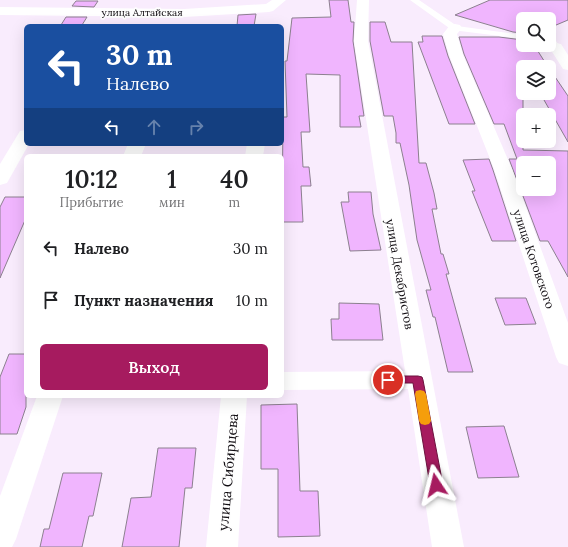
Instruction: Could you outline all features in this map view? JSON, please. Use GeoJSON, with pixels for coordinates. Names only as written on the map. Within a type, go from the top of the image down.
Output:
{"type":"FeatureCollection","features":[{"type":"Feature","properties":{"kind":"street"},"geometry":{"type":"LineString","coordinates":[[0,22],[5,10],[19,0]]}},
{"type":"Feature","properties":{"kind":"street"},"geometry":{"type":"LineString","coordinates":[[91,24],[106,0]]}},
{"type":"Feature","properties":{"kind":"street","name":"улица Алтайская"},"geometry":{"type":"LineString","coordinates":[[5,10],[99,12],[184,6],[267,14],[280,0]]}},
{"type":"Feature","properties":{"kind":"street","name":"улица Декабристов"},"geometry":{"type":"LineString","coordinates":[[363,0],[361,41],[418,380],[448,547]]}},
{"type":"Feature","properties":{"kind":"street"},"geometry":{"type":"LineString","coordinates":[[180,24],[184,6]]}},
{"type":"Feature","properties":{"kind":"street","name":"улица Котовского"},"geometry":{"type":"LineString","coordinates":[[455,28],[450,34],[456,55],[503,170],[568,357]]}},
{"type":"Feature","properties":{"kind":"street"},"geometry":{"type":"LineString","coordinates":[[556,50],[568,66]]}},
{"type":"Feature","properties":{"kind":"street"},"geometry":{"type":"LineString","coordinates":[[0,179],[24,138]]}},
{"type":"Feature","properties":{"kind":"street"},"geometry":{"type":"LineString","coordinates":[[284,381],[418,380]]}},
{"type":"Feature","properties":{"kind":"street"},"geometry":{"type":"LineString","coordinates":[[0,540],[49,398]]}},
{"type":"Feature","properties":{"kind":"street","name":"улица Сибирцева"},"geometry":{"type":"LineString","coordinates":[[222,547],[234,398]]}},
{"type":"Feature","properties":{"kind":"lane"},"geometry":{"type":"LineString","coordinates":[[414,0],[455,28],[516,35]]}},
{"type":"Feature","properties":{"kind":"building"},"geometry":{"type":"Polygon","coordinates":[[[329,0],[348,0],[351,22],[354,22],[353,41],[364,116],[359,116],[361,127],[340,127],[340,75],[306,74],[310,132],[301,132],[303,167],[309,167],[311,186],[301,186],[303,222],[284,222],[283,146],[284,146],[284,117],[287,117],[285,61],[287,61],[292,18],[331,17],[329,0]]]}},
{"type":"Feature","properties":{"kind":"building"},"geometry":{"type":"Polygon","coordinates":[[[490,0],[568,0],[568,20],[556,25],[556,12],[516,12],[516,32],[455,15],[490,0]]]}},
{"type":"Feature","properties":{"kind":"building"},"geometry":{"type":"Polygon","coordinates":[[[76,1],[98,1],[94,7],[72,6],[76,1]]]}},
{"type":"Feature","properties":{"kind":"building"},"geometry":{"type":"Polygon","coordinates":[[[256,14],[254,24],[237,24],[238,15],[256,14]]]}},
{"type":"Feature","properties":{"kind":"building"},"geometry":{"type":"Polygon","coordinates":[[[66,17],[87,17],[83,24],[62,24],[66,17]]]}},
{"type":"Feature","properties":{"kind":"building"},"geometry":{"type":"Polygon","coordinates":[[[370,22],[385,22],[391,42],[412,42],[419,163],[426,163],[434,193],[437,209],[432,209],[441,254],[443,254],[449,274],[446,274],[473,372],[448,372],[435,317],[433,317],[426,290],[431,290],[417,240],[409,185],[400,143],[396,143],[393,116],[384,116],[370,41],[370,22]]]}},
{"type":"Feature","properties":{"kind":"building"},"geometry":{"type":"Polygon","coordinates":[[[422,36],[442,36],[448,56],[475,124],[449,124],[418,42],[423,42],[422,36]]]}},
{"type":"Feature","properties":{"kind":"building"},"geometry":{"type":"Polygon","coordinates":[[[459,37],[499,37],[516,39],[516,52],[538,52],[544,60],[516,60],[516,100],[523,100],[523,108],[516,108],[516,148],[523,148],[523,150],[568,151],[568,277],[548,241],[540,241],[523,196],[556,196],[556,156],[516,156],[504,124],[494,124],[464,54],[459,37]]]}},
{"type":"Feature","properties":{"kind":"building"},"geometry":{"type":"Polygon","coordinates":[[[556,78],[568,96],[568,142],[556,121],[556,108],[549,108],[544,100],[556,100],[556,78]]]}},
{"type":"Feature","properties":{"kind":"building"},"geometry":{"type":"Polygon","coordinates":[[[489,159],[516,241],[492,241],[472,191],[475,191],[463,160],[489,159]]]}},
{"type":"Feature","properties":{"kind":"building"},"geometry":{"type":"Polygon","coordinates":[[[509,159],[516,159],[516,178],[509,159]]]}},
{"type":"Feature","properties":{"kind":"building"},"geometry":{"type":"Polygon","coordinates":[[[348,192],[371,192],[373,214],[381,250],[350,251],[341,202],[349,202],[348,192]]]}},
{"type":"Feature","properties":{"kind":"building"},"geometry":{"type":"Polygon","coordinates":[[[5,197],[24,197],[24,223],[0,278],[0,207],[5,197]]]}},
{"type":"Feature","properties":{"kind":"building"},"geometry":{"type":"Polygon","coordinates":[[[495,298],[526,298],[536,324],[505,325],[495,298]]]}},
{"type":"Feature","properties":{"kind":"building"},"geometry":{"type":"Polygon","coordinates":[[[339,303],[379,304],[383,340],[332,340],[331,319],[339,319],[339,303]]]}},
{"type":"Feature","properties":{"kind":"building"},"geometry":{"type":"Polygon","coordinates":[[[9,354],[24,354],[24,398],[26,398],[26,407],[17,434],[0,434],[0,377],[9,354]]]}},
{"type":"Feature","properties":{"kind":"building"},"geometry":{"type":"Polygon","coordinates":[[[297,404],[300,491],[318,491],[320,536],[278,537],[278,469],[261,469],[261,405],[297,404]]]}},
{"type":"Feature","properties":{"kind":"building"},"geometry":{"type":"Polygon","coordinates":[[[504,426],[519,477],[478,478],[466,427],[504,426]]]}},
{"type":"Feature","properties":{"kind":"building"},"geometry":{"type":"Polygon","coordinates":[[[158,448],[196,448],[192,488],[185,488],[179,547],[122,547],[131,498],[151,497],[158,448]]]}},
{"type":"Feature","properties":{"kind":"building"},"geometry":{"type":"Polygon","coordinates":[[[63,473],[102,473],[93,516],[89,516],[82,547],[40,547],[44,529],[49,529],[63,473]]]}},
{"type":"Feature","properties":{"kind":"slow traffic"},"geometry":{"type":"LineString","coordinates":[[420,394],[425,421]]}},
{"type":"Feature","properties":{"kind":"route"},"geometry":{"type":"LineString","coordinates":[[388,380],[418,380],[436,485]]}}]}
